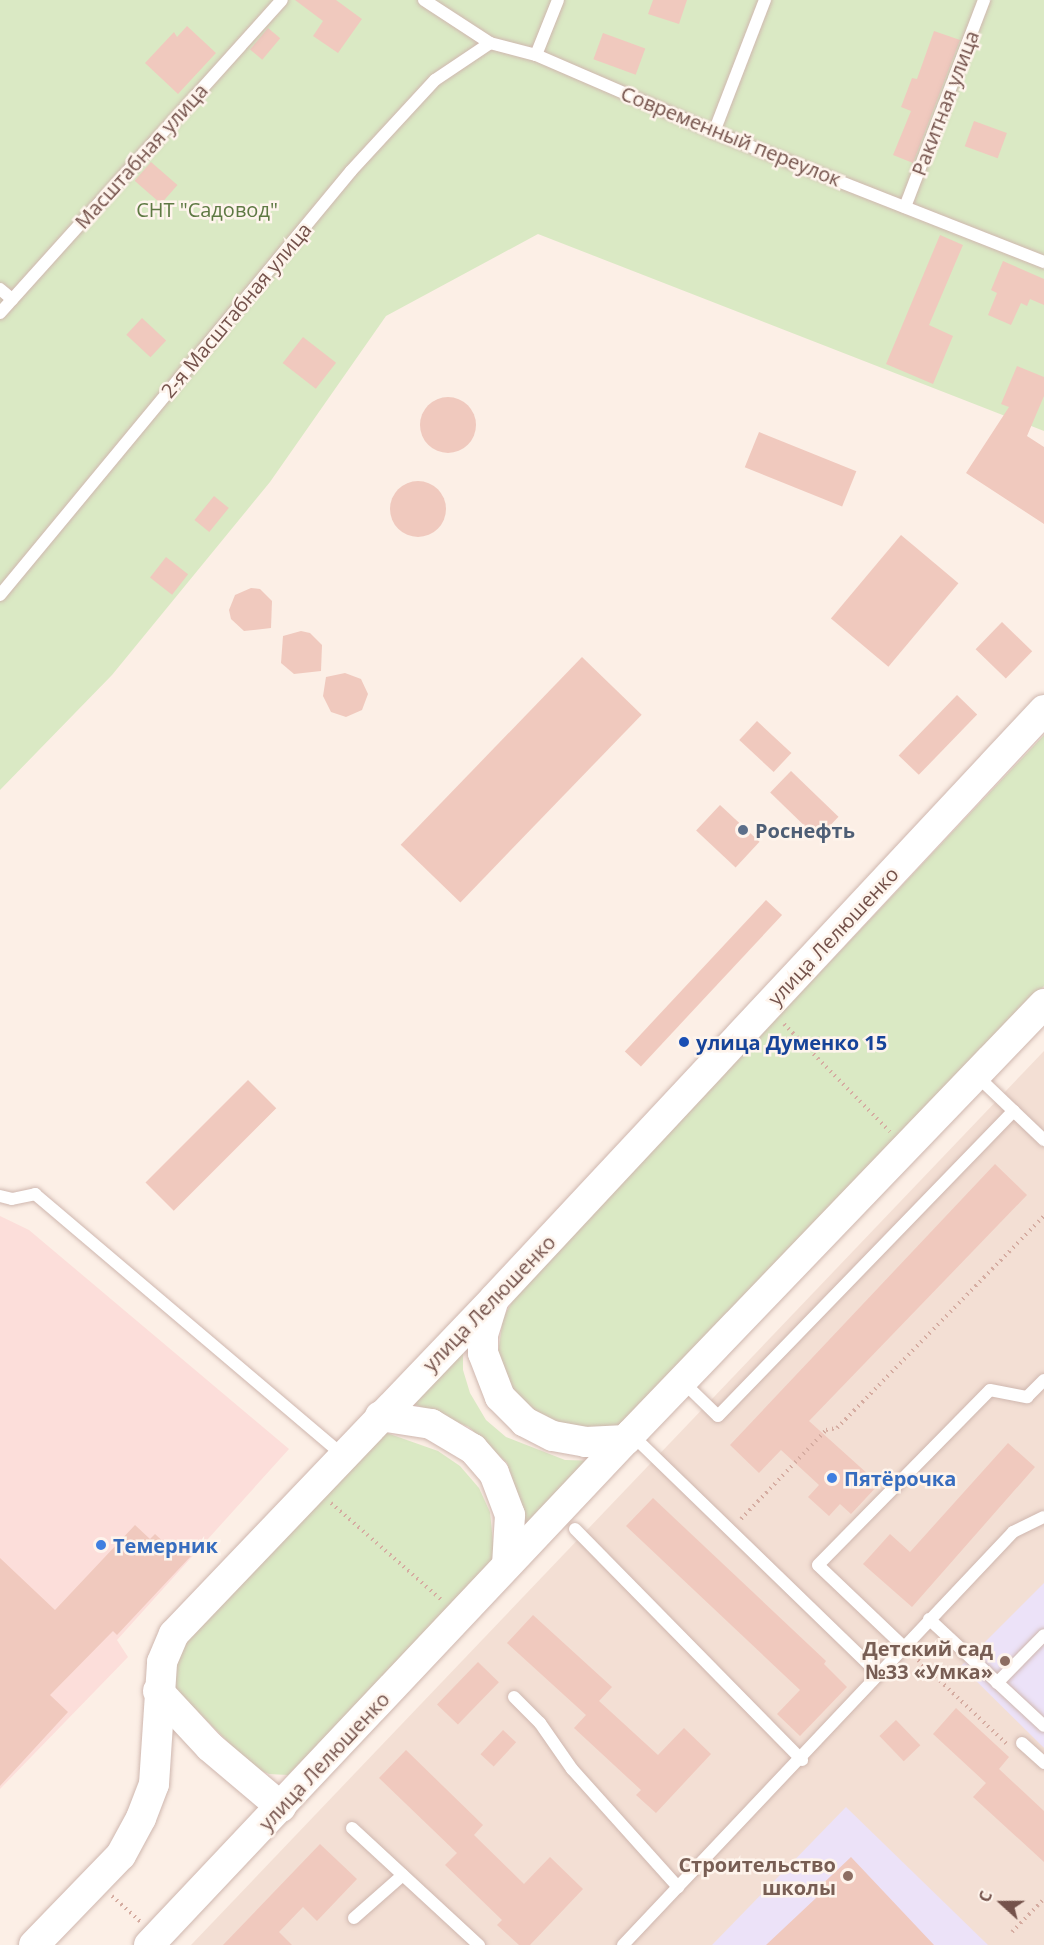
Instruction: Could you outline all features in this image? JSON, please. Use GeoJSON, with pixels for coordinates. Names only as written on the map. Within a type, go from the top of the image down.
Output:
{"type":"FeatureCollection","features":[{"type":"Feature","properties":{"kind":"street","name":"улица Лелюшенко"},"geometry":{"type":"LineString","coordinates":[[34,1945],[121,1855],[154,1784],[158,1691],[162,1662],[174,1634],[494,1299],[1044,710]]}},
{"type":"Feature","properties":{"kind":"street","name":"улица Лелюшенко"},"geometry":{"type":"LineString","coordinates":[[154,1941],[628,1437],[1044,1004]]}},
{"type":"Feature","properties":{"kind":"street"},"geometry":{"type":"LineString","coordinates":[[494,1299],[483,1334],[483,1353],[500,1397],[525,1422],[553,1436],[586,1442],[628,1437]]}},
{"type":"Feature","properties":{"kind":"street"},"geometry":{"type":"LineString","coordinates":[[380,1416],[431,1424],[473,1449],[494,1473],[510,1515],[507,1565]]}},
{"type":"Feature","properties":{"kind":"street"},"geometry":{"type":"LineString","coordinates":[[158,1691],[210,1747],[281,1807]]}},
{"type":"Feature","properties":{"kind":"lane","name":"Масштабная улица"},"geometry":{"type":"LineString","coordinates":[[0,312],[282,0]]}},
{"type":"Feature","properties":{"kind":"lane","name":"Современный переулок"},"geometry":{"type":"LineString","coordinates":[[424,0],[490,43],[537,56],[714,132],[1044,262]]}},
{"type":"Feature","properties":{"kind":"lane"},"geometry":{"type":"LineString","coordinates":[[537,56],[558,0]]}},
{"type":"Feature","properties":{"kind":"lane"},"geometry":{"type":"LineString","coordinates":[[714,132],[765,0]]}},
{"type":"Feature","properties":{"kind":"lane","name":"Ракитная улица"},"geometry":{"type":"LineString","coordinates":[[905,207],[984,0]]}},
{"type":"Feature","properties":{"kind":"lane","name":"2-я Масштабная улица"},"geometry":{"type":"LineString","coordinates":[[0,595],[351,171],[435,80],[490,43]]}},
{"type":"Feature","properties":{"kind":"lane"},"geometry":{"type":"LineString","coordinates":[[0,289],[12,299]]}},
{"type":"Feature","properties":{"kind":"lane"},"geometry":{"type":"LineString","coordinates":[[976,1075],[1044,1140]]}},
{"type":"Feature","properties":{"kind":"lane"},"geometry":{"type":"LineString","coordinates":[[682,1381],[718,1416],[1014,1112]]}},
{"type":"Feature","properties":{"kind":"lane"},"geometry":{"type":"LineString","coordinates":[[0,1196],[12,1199],[35,1194],[343,1455]]}},
{"type":"Feature","properties":{"kind":"lane"},"geometry":{"type":"LineString","coordinates":[[903,1646],[818,1565],[990,1390],[1028,1397],[1044,1380]]}},
{"type":"Feature","properties":{"kind":"lane"},"geometry":{"type":"LineString","coordinates":[[628,1437],[730,1530],[879,1674]]}},
{"type":"Feature","properties":{"kind":"lane"},"geometry":{"type":"LineString","coordinates":[[623,1945],[802,1760],[903,1646],[1013,1532],[1044,1517]]}},
{"type":"Feature","properties":{"kind":"lane"},"geometry":{"type":"LineString","coordinates":[[575,1529],[802,1760]]}},
{"type":"Feature","properties":{"kind":"lane"},"geometry":{"type":"LineString","coordinates":[[929,1619],[1044,1726]]}},
{"type":"Feature","properties":{"kind":"lane"},"geometry":{"type":"LineString","coordinates":[[997,1683],[1044,1635]]}},
{"type":"Feature","properties":{"kind":"lane"},"geometry":{"type":"LineString","coordinates":[[514,1697],[540,1723],[572,1769],[678,1887]]}},
{"type":"Feature","properties":{"kind":"lane"},"geometry":{"type":"LineString","coordinates":[[1022,1743],[1044,1763]]}},
{"type":"Feature","properties":{"kind":"lane"},"geometry":{"type":"LineString","coordinates":[[352,1828],[479,1945]]}},
{"type":"Feature","properties":{"kind":"lane"},"geometry":{"type":"LineString","coordinates":[[354,1918],[403,1875]]}},
{"type":"Feature","properties":{"kind":"path"},"geometry":{"type":"LineString","coordinates":[[767,1007],[906,1147]]}},
{"type":"Feature","properties":{"kind":"path"},"geometry":{"type":"LineString","coordinates":[[730,1530],[826,1430],[837,1428],[1044,1216]]}},
{"type":"Feature","properties":{"kind":"path"},"geometry":{"type":"LineString","coordinates":[[312,1487],[460,1616]]}},
{"type":"Feature","properties":{"kind":"path"},"geometry":{"type":"LineString","coordinates":[[918,1660],[1011,1747],[1022,1743]]}},
{"type":"Feature","properties":{"kind":"path"},"geometry":{"type":"LineString","coordinates":[[96,1881],[154,1941]]}},
{"type":"Feature","properties":{"kind":"path"},"geometry":{"type":"LineString","coordinates":[[1012,1932],[1044,1899]]}},
{"type":"Feature","properties":{"kind":"shaded area"},"geometry":{"type":"Polygon","coordinates":[[[1044,1051],[1044,1945],[191,1945],[1044,1051]]]}},
{"type":"Feature","properties":{"kind":"shaded area","name":"Темерник"},"geometry":{"type":"Polygon","coordinates":[[[0,1216],[29,1230],[289,1449],[117,1640],[128,1657],[0,1789],[0,1216]]]}},
{"type":"Feature","properties":{"kind":"shaded area","name":"Детский сад №33 «Умка»"},"geometry":{"type":"Polygon","coordinates":[[[1044,1583],[1044,1748],[961,1666],[1044,1583]]]}},
{"type":"Feature","properties":{"kind":"shaded area","name":"Строительство школы"},"geometry":{"type":"Polygon","coordinates":[[[846,1807],[988,1945],[712,1945],[846,1807]]]}},
{"type":"Feature","properties":{"kind":"green space","name":"СНТ \"Садовод\""},"geometry":{"type":"Polygon","coordinates":[[[0,0],[1044,0],[1044,431],[538,234],[386,316],[270,482],[112,675],[0,790],[0,0]]]}},
{"type":"Feature","properties":{"kind":"green space"},"geometry":{"type":"Polygon","coordinates":[[[1044,735],[1044,986],[633,1420],[607,1432],[582,1436],[517,1404],[497,1361],[503,1318],[516,1295],[1044,735]]]}},
{"type":"Feature","properties":{"kind":"green space"},"geometry":{"type":"Polygon","coordinates":[[[463,1348],[463,1370],[470,1393],[486,1420],[506,1437],[565,1460],[601,1461],[518,1544],[521,1505],[507,1463],[469,1427],[409,1402],[463,1348]]]}},
{"type":"Feature","properties":{"kind":"green space"},"geometry":{"type":"Polygon","coordinates":[[[387,1433],[438,1451],[460,1466],[479,1488],[490,1512],[494,1552],[490,1568],[288,1775],[269,1774],[253,1767],[172,1686],[182,1638],[377,1436],[387,1433]]]}},
{"type":"Feature","properties":{"kind":"building"},"geometry":{"type":"Polygon","coordinates":[[[295,0],[336,0],[362,19],[338,53],[313,36],[323,21],[295,0]]]}},
{"type":"Feature","properties":{"kind":"building"},"geometry":{"type":"Polygon","coordinates":[[[653,0],[687,0],[679,24],[648,14],[653,0]]]}},
{"type":"Feature","properties":{"kind":"building"},"geometry":{"type":"Polygon","coordinates":[[[187,26],[216,53],[178,94],[145,63],[174,32],[177,37],[187,26]]]}},
{"type":"Feature","properties":{"kind":"building"},"geometry":{"type":"Polygon","coordinates":[[[268,28],[280,38],[262,60],[250,49],[268,28]]]}},
{"type":"Feature","properties":{"kind":"building"},"geometry":{"type":"Polygon","coordinates":[[[934,31],[960,40],[913,163],[893,155],[911,111],[901,107],[912,78],[917,79],[934,31]]]}},
{"type":"Feature","properties":{"kind":"building"},"geometry":{"type":"Polygon","coordinates":[[[603,33],[645,48],[636,75],[593,59],[603,33]]]}},
{"type":"Feature","properties":{"kind":"building"},"geometry":{"type":"Polygon","coordinates":[[[974,121],[1007,133],[998,158],[965,146],[974,121]]]}},
{"type":"Feature","properties":{"kind":"building"},"geometry":{"type":"Polygon","coordinates":[[[151,162],[177,185],[161,204],[135,181],[151,162]]]}},
{"type":"Feature","properties":{"kind":"building"},"geometry":{"type":"Polygon","coordinates":[[[940,235],[963,245],[929,325],[953,336],[933,384],[886,364],[940,235]]]}},
{"type":"Feature","properties":{"kind":"building"},"geometry":{"type":"Polygon","coordinates":[[[1003,261],[1044,279],[1044,305],[1030,299],[1027,306],[1021,303],[1011,325],[988,315],[997,293],[991,290],[1003,261]]]}},
{"type":"Feature","properties":{"kind":"building"},"geometry":{"type":"Polygon","coordinates":[[[142,318],[166,341],[150,357],[126,335],[142,318]]]}},
{"type":"Feature","properties":{"kind":"building"},"geometry":{"type":"Polygon","coordinates":[[[303,337],[336,363],[316,389],[283,363],[303,337]]]}},
{"type":"Feature","properties":{"kind":"building"},"geometry":{"type":"Polygon","coordinates":[[[1017,366],[1044,377],[1044,396],[1027,436],[1044,447],[1044,524],[966,473],[1009,407],[1001,404],[1017,366]]]}},
{"type":"Feature","properties":{"kind":"building"},"geometry":{"type":"Polygon","coordinates":[[[442,397],[454,397],[464,401],[472,409],[476,425],[472,441],[464,449],[454,453],[442,453],[432,449],[424,441],[420,431],[420,419],[424,409],[432,401],[442,397]]]}},
{"type":"Feature","properties":{"kind":"building"},"geometry":{"type":"Polygon","coordinates":[[[759,432],[856,471],[842,507],[745,467],[759,432]]]}},
{"type":"Feature","properties":{"kind":"building"},"geometry":{"type":"Polygon","coordinates":[[[412,481],[424,481],[434,485],[442,493],[446,509],[442,525],[434,533],[424,537],[412,537],[402,533],[394,525],[390,515],[390,503],[394,493],[402,485],[412,481]]]}},
{"type":"Feature","properties":{"kind":"building"},"geometry":{"type":"Polygon","coordinates":[[[214,496],[229,508],[209,532],[194,520],[214,496]]]}},
{"type":"Feature","properties":{"kind":"building"},"geometry":{"type":"Polygon","coordinates":[[[901,535],[958,583],[888,667],[831,618],[901,535]]]}},
{"type":"Feature","properties":{"kind":"building"},"geometry":{"type":"Polygon","coordinates":[[[166,557],[188,574],[172,595],[150,577],[166,557]]]}},
{"type":"Feature","properties":{"kind":"building"},"geometry":{"type":"Polygon","coordinates":[[[251,588],[260,589],[272,601],[271,628],[244,631],[231,619],[229,610],[235,595],[251,588]]]}},
{"type":"Feature","properties":{"kind":"building"},"geometry":{"type":"Polygon","coordinates":[[[1002,622],[1032,651],[1006,679],[976,649],[1002,622]]]}},
{"type":"Feature","properties":{"kind":"building"},"geometry":{"type":"Polygon","coordinates":[[[301,631],[310,633],[322,645],[321,671],[294,674],[281,663],[283,636],[301,631]]]}},
{"type":"Feature","properties":{"kind":"building"},"geometry":{"type":"Polygon","coordinates":[[[582,657],[642,715],[460,902],[401,845],[582,657]]]}},
{"type":"Feature","properties":{"kind":"building"},"geometry":{"type":"Polygon","coordinates":[[[345,673],[361,679],[368,694],[362,710],[346,717],[331,712],[323,696],[326,677],[345,673]]]}},
{"type":"Feature","properties":{"kind":"building"},"geometry":{"type":"Polygon","coordinates":[[[957,695],[977,714],[919,775],[899,755],[957,695]]]}},
{"type":"Feature","properties":{"kind":"building"},"geometry":{"type":"Polygon","coordinates":[[[757,721],[791,753],[774,772],[739,740],[757,721]]]}},
{"type":"Feature","properties":{"kind":"building"},"geometry":{"type":"Polygon","coordinates":[[[791,771],[838,817],[818,838],[770,793],[791,771]]]}},
{"type":"Feature","properties":{"kind":"building"},"geometry":{"type":"Polygon","coordinates":[[[720,805],[759,842],[736,867],[696,831],[720,805]]]}},
{"type":"Feature","properties":{"kind":"building"},"geometry":{"type":"Polygon","coordinates":[[[766,900],[782,915],[641,1066],[625,1051],[766,900]]]}},
{"type":"Feature","properties":{"kind":"building"},"geometry":{"type":"Polygon","coordinates":[[[248,1080],[276,1108],[174,1211],[145,1183],[248,1080]]]}},
{"type":"Feature","properties":{"kind":"building"},"geometry":{"type":"Polygon","coordinates":[[[995,1164],[1027,1195],[809,1421],[879,1484],[851,1514],[840,1504],[829,1516],[808,1497],[819,1485],[781,1450],[759,1473],[730,1445],[995,1164]]]}},
{"type":"Feature","properties":{"kind":"building"},"geometry":{"type":"Polygon","coordinates":[[[1008,1443],[1035,1467],[912,1607],[863,1564],[890,1534],[910,1552],[1008,1443]]]}},
{"type":"Feature","properties":{"kind":"building"},"geometry":{"type":"Polygon","coordinates":[[[653,1498],[826,1661],[824,1664],[847,1687],[800,1736],[777,1714],[800,1690],[626,1526],[653,1498]]]}},
{"type":"Feature","properties":{"kind":"building"},"geometry":{"type":"Polygon","coordinates":[[[135,1525],[150,1539],[155,1534],[170,1548],[176,1542],[191,1556],[117,1635],[113,1631],[50,1695],[68,1712],[0,1786],[0,1558],[55,1610],[135,1525]]]}},
{"type":"Feature","properties":{"kind":"building"},"geometry":{"type":"Polygon","coordinates":[[[533,1615],[612,1687],[599,1701],[658,1755],[684,1728],[711,1754],[656,1813],[636,1795],[641,1790],[574,1728],[586,1715],[507,1643],[533,1615]]]}},
{"type":"Feature","properties":{"kind":"building"},"geometry":{"type":"Polygon","coordinates":[[[478,1662],[499,1682],[458,1725],[437,1704],[478,1662]]]}},
{"type":"Feature","properties":{"kind":"building"},"geometry":{"type":"Polygon","coordinates":[[[956,1708],[1009,1757],[999,1769],[1044,1811],[1044,1862],[973,1797],[986,1783],[933,1734],[956,1708]]]}},
{"type":"Feature","properties":{"kind":"building"},"geometry":{"type":"Polygon","coordinates":[[[896,1720],[920,1745],[904,1761],[879,1736],[896,1720]]]}},
{"type":"Feature","properties":{"kind":"building"},"geometry":{"type":"Polygon","coordinates":[[[503,1730],[516,1742],[494,1766],[480,1754],[503,1730]]]}},
{"type":"Feature","properties":{"kind":"building"},"geometry":{"type":"Polygon","coordinates":[[[406,1750],[483,1825],[474,1835],[524,1884],[550,1857],[583,1889],[530,1945],[519,1945],[497,1925],[502,1920],[445,1865],[457,1853],[379,1778],[406,1750]]]}},
{"type":"Feature","properties":{"kind":"building"},"geometry":{"type":"Polygon","coordinates":[[[320,1844],[357,1879],[317,1921],[303,1907],[279,1932],[292,1945],[223,1945],[320,1844]]]}},
{"type":"Feature","properties":{"kind":"building"},"geometry":{"type":"Polygon","coordinates":[[[851,1857],[934,1945],[766,1945],[816,1898],[812,1894],[851,1857]]]}},
{"type":"Feature","properties":{"kind":"place","name":"Роснефть"},"geometry":{"type":"Point","coordinates":[743,830]}},
{"type":"Feature","properties":{"kind":"place","name":"улица Думенко 15"},"geometry":{"type":"Point","coordinates":[684,1042]}},
{"type":"Feature","properties":{"kind":"place","name":"Пятёрочка"},"geometry":{"type":"Point","coordinates":[832,1478]}},
{"type":"Feature","properties":{"kind":"place","name":"Темерник"},"geometry":{"type":"Point","coordinates":[101,1545]}},
{"type":"Feature","properties":{"kind":"place","name":"Детский сад №33 «Умка»"},"geometry":{"type":"Point","coordinates":[1005,1661]}},
{"type":"Feature","properties":{"kind":"place","name":"Строительство школы"},"geometry":{"type":"Point","coordinates":[848,1876]}}]}
